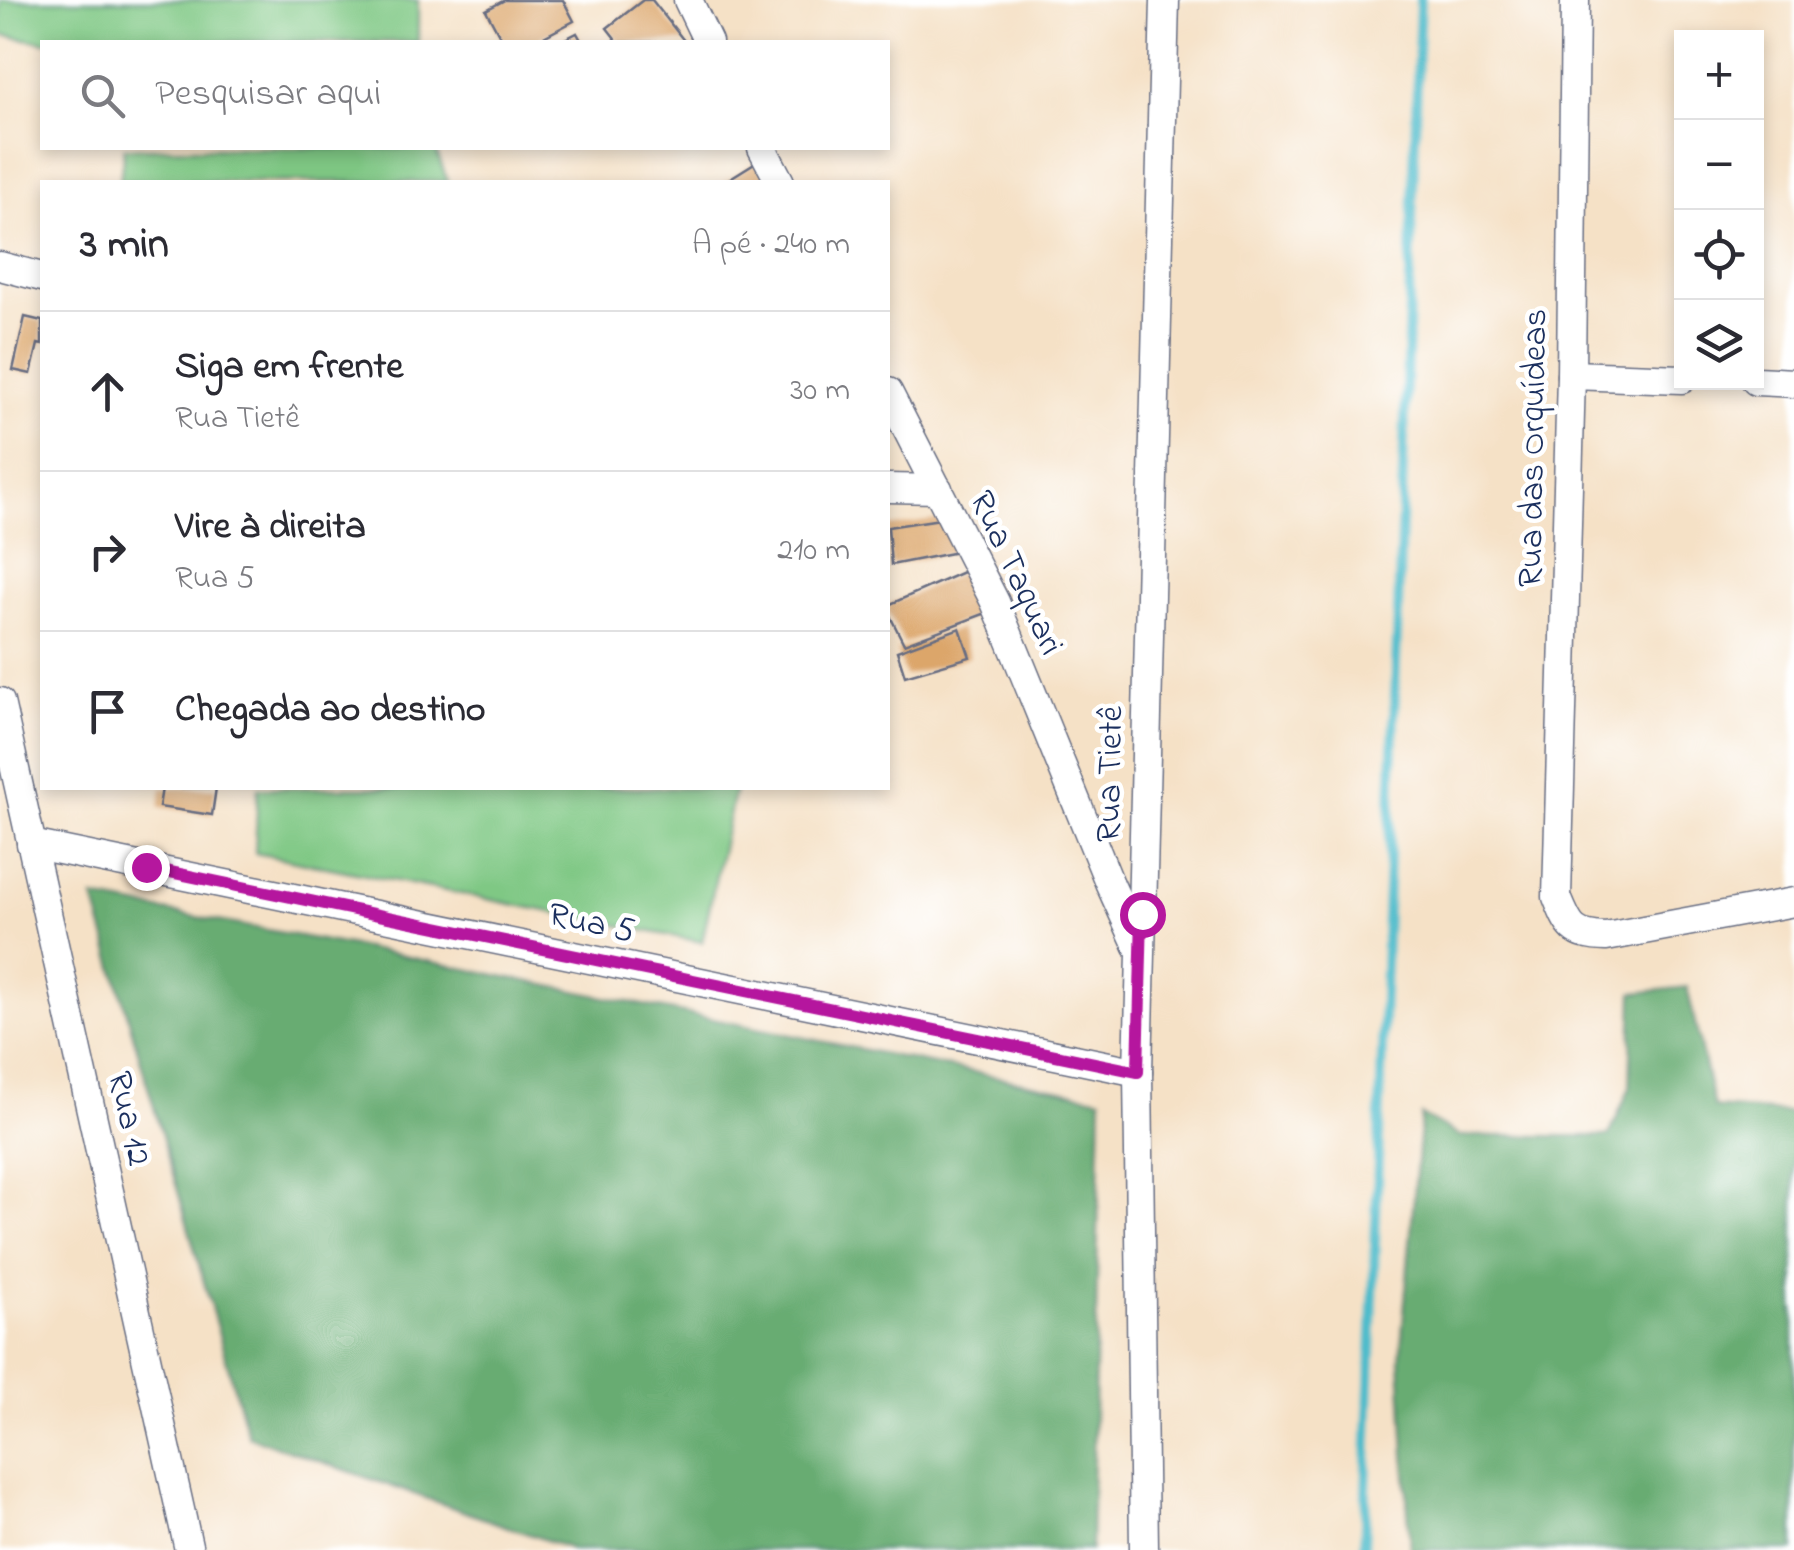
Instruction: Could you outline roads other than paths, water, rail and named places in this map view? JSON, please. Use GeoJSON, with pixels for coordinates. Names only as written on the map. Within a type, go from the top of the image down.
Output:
{"type":"FeatureCollection","features":[{"type":"Feature","properties":{"kind":"street"},"geometry":{"type":"LineString","coordinates":[[688,0],[707,40]]}},
{"type":"Feature","properties":{"kind":"street","name":"Rua Tietê"},"geometry":{"type":"LineString","coordinates":[[1144,1550],[1138,1072],[1165,0]]}},
{"type":"Feature","properties":{"kind":"street","name":"Rua das Orquídeas"},"geometry":{"type":"LineString","coordinates":[[1575,0],[1571,375],[1557,897],[1568,925],[1585,936],[1606,937],[1794,902]]}},
{"type":"Feature","properties":{"kind":"street"},"geometry":{"type":"LineString","coordinates":[[763,150],[779,180]]}},
{"type":"Feature","properties":{"kind":"street"},"geometry":{"type":"LineString","coordinates":[[0,266],[40,276]]}},
{"type":"Feature","properties":{"kind":"street"},"geometry":{"type":"LineString","coordinates":[[1571,375],[1674,379]]}},
{"type":"Feature","properties":{"kind":"street"},"geometry":{"type":"LineString","coordinates":[[1764,381],[1794,382]]}},
{"type":"Feature","properties":{"kind":"street","name":"Rua Taquari"},"geometry":{"type":"LineString","coordinates":[[890,396],[995,602],[1141,953]]}},
{"type":"Feature","properties":{"kind":"street"},"geometry":{"type":"LineString","coordinates":[[890,488],[938,490]]}},
{"type":"Feature","properties":{"kind":"street","name":"Rua 12"},"geometry":{"type":"LineString","coordinates":[[0,702],[189,1550]]}},
{"type":"Feature","properties":{"kind":"street","name":"Rua 5"},"geometry":{"type":"LineString","coordinates":[[31,844],[1138,1072]]}},
{"type":"Feature","properties":{"kind":"waterway"},"geometry":{"type":"LineString","coordinates":[[1364,1550],[1420,0]]}}]}
